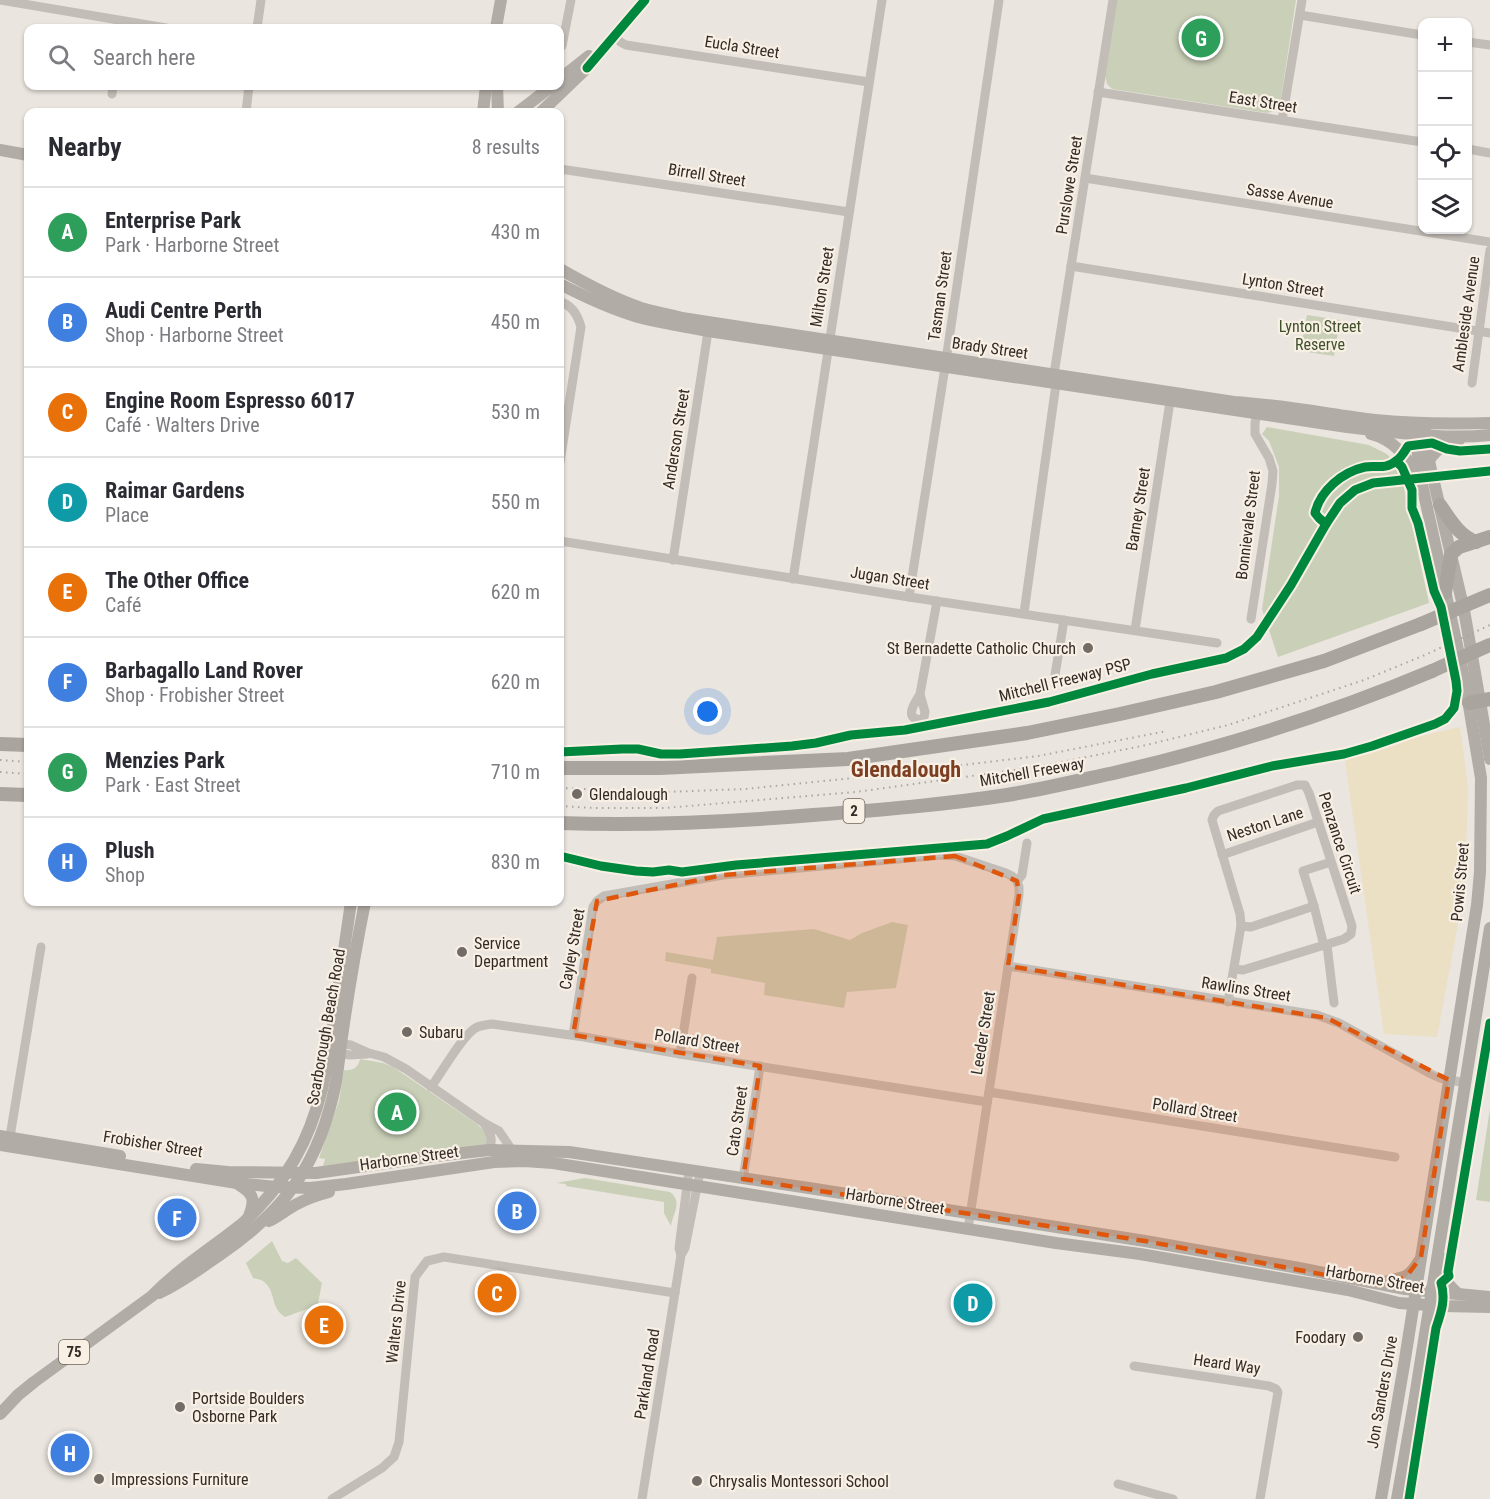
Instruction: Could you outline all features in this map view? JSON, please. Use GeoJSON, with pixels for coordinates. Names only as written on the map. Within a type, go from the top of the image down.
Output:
{"type":"FeatureCollection","features":[{"type":"Feature","properties":{"kind":"highway"},"geometry":{"type":"LineString","coordinates":[[1440,505],[1457,529],[1476,542]]}},
{"type":"Feature","properties":{"kind":"highway"},"geometry":{"type":"LineString","coordinates":[[1445,593],[1451,554],[1459,547],[1490,537]]}},
{"type":"Feature","properties":{"kind":"highway"},"geometry":{"type":"LineString","coordinates":[[564,768],[660,768],[848,759],[1028,733],[1216,692],[1324,661],[1487,596]]}},
{"type":"Feature","properties":{"kind":"highway","name":"Mitchell Freeway"},"geometry":{"type":"LineString","coordinates":[[564,823],[598,825],[734,821],[947,803],[1065,784],[1161,762],[1307,719],[1382,692],[1490,645]]}},
{"type":"Feature","properties":{"kind":"highway"},"geometry":{"type":"LineString","coordinates":[[0,744],[24,745]]}},
{"type":"Feature","properties":{"kind":"highway"},"geometry":{"type":"LineString","coordinates":[[0,794],[24,795]]}},
{"type":"Feature","properties":{"kind":"main road"},"geometry":{"type":"LineString","coordinates":[[545,108],[587,68],[645,0]]}},
{"type":"Feature","properties":{"kind":"main road"},"geometry":{"type":"LineString","coordinates":[[498,24],[500,6]]}},
{"type":"Feature","properties":{"kind":"main road"},"geometry":{"type":"LineString","coordinates":[[564,77],[613,36]]}},
{"type":"Feature","properties":{"kind":"main road"},"geometry":{"type":"LineString","coordinates":[[483,108],[486,90]]}},
{"type":"Feature","properties":{"kind":"main road"},"geometry":{"type":"LineString","coordinates":[[497,90],[498,108]]}},
{"type":"Feature","properties":{"kind":"main road"},"geometry":{"type":"LineString","coordinates":[[523,108],[547,90]]}},
{"type":"Feature","properties":{"kind":"main road"},"geometry":{"type":"LineString","coordinates":[[0,150],[24,154]]}},
{"type":"Feature","properties":{"kind":"main road","name":"Brady Street"},"geometry":{"type":"LineString","coordinates":[[564,271],[609,295],[642,308],[709,326]]}},
{"type":"Feature","properties":{"kind":"main road","name":"Brady Street"},"geometry":{"type":"LineString","coordinates":[[564,286],[602,304],[663,323],[709,326],[1171,397],[1257,409],[1377,420],[1421,429]]}},
{"type":"Feature","properties":{"kind":"main road","name":"Brady Street"},"geometry":{"type":"LineString","coordinates":[[1257,409],[1356,428],[1421,429]]}},
{"type":"Feature","properties":{"kind":"main road"},"geometry":{"type":"LineString","coordinates":[[1421,429],[1490,423]]}},
{"type":"Feature","properties":{"kind":"main road"},"geometry":{"type":"LineString","coordinates":[[1356,428],[1376,435],[1394,446],[1423,478]]}},
{"type":"Feature","properties":{"kind":"main road"},"geometry":{"type":"LineString","coordinates":[[1421,429],[1469,437]]}},
{"type":"Feature","properties":{"kind":"main road","name":"Powis Street"},"geometry":{"type":"LineString","coordinates":[[1421,429],[1429,460],[1423,478]]}},
{"type":"Feature","properties":{"kind":"main road","name":"Powis Street"},"geometry":{"type":"LineString","coordinates":[[1416,1290],[1477,905],[1480,872],[1481,778],[1480,701],[1445,593],[1423,493],[1421,429]]}},
{"type":"Feature","properties":{"kind":"main road"},"geometry":{"type":"LineString","coordinates":[[1429,460],[1440,446],[1447,442],[1490,435]]}},
{"type":"Feature","properties":{"kind":"main road","name":"Powis Street"},"geometry":{"type":"LineString","coordinates":[[1423,478],[1440,505],[1464,610],[1490,759]]}},
{"type":"Feature","properties":{"kind":"main road","name":"Scarborough Beach Road"},"geometry":{"type":"LineString","coordinates":[[152,1296],[172,1287],[195,1272],[260,1225],[293,1188],[310,1161],[327,1119],[336,1080],[335,1048],[351,906]]}},
{"type":"Feature","properties":{"kind":"main road","name":"Scarborough Beach Road"},"geometry":{"type":"LineString","coordinates":[[0,1414],[34,1382],[152,1296],[168,1279],[247,1220],[287,1173],[304,1143],[335,1048],[364,906]]}},
{"type":"Feature","properties":{"kind":"main road","name":"Powis Street"},"geometry":{"type":"LineString","coordinates":[[1432,1292],[1490,928]]}},
{"type":"Feature","properties":{"kind":"main road","name":"Frobisher Street"},"geometry":{"type":"LineString","coordinates":[[5,1142],[201,1169],[303,1173]]}},
{"type":"Feature","properties":{"kind":"main road","name":"Frobisher Street"},"geometry":{"type":"LineString","coordinates":[[5,1142],[237,1183],[293,1188]]}},
{"type":"Feature","properties":{"kind":"main road","name":"Harborne Street"},"geometry":{"type":"LineString","coordinates":[[303,1173],[335,1171],[489,1150],[569,1152],[1058,1228],[1299,1268],[1379,1285],[1490,1297]]}},
{"type":"Feature","properties":{"kind":"main road","name":"Harborne Street"},"geometry":{"type":"LineString","coordinates":[[293,1188],[346,1184],[494,1162],[553,1163],[1056,1243],[1140,1254],[1348,1290],[1399,1303],[1490,1307]]}},
{"type":"Feature","properties":{"kind":"main road"},"geometry":{"type":"LineString","coordinates":[[237,1183],[249,1191],[252,1197],[252,1208],[247,1220]]}},
{"type":"Feature","properties":{"kind":"main road"},"geometry":{"type":"LineString","coordinates":[[260,1225],[296,1204],[318,1194],[336,1190],[346,1184]]}},
{"type":"Feature","properties":{"kind":"main road"},"geometry":{"type":"LineString","coordinates":[[807,1204],[809,1188]]}},
{"type":"Feature","properties":{"kind":"main road"},"geometry":{"type":"LineString","coordinates":[[1056,1243],[1058,1228]]}},
{"type":"Feature","properties":{"kind":"main road"},"geometry":{"type":"LineString","coordinates":[[1441,1237],[1445,1255],[1444,1280],[1458,1294]]}},
{"type":"Feature","properties":{"kind":"main road"},"geometry":{"type":"LineString","coordinates":[[1379,1285],[1406,1277],[1421,1257]]}},
{"type":"Feature","properties":{"kind":"main road","name":"Jon Sanders Drive"},"geometry":{"type":"LineString","coordinates":[[1381,1499],[1416,1290]]}},
{"type":"Feature","properties":{"kind":"main road","name":"Jon Sanders Drive"},"geometry":{"type":"LineString","coordinates":[[1397,1498],[1432,1292]]}},
{"type":"Feature","properties":{"kind":"street"},"geometry":{"type":"LineString","coordinates":[[0,0],[117,24]]}},
{"type":"Feature","properties":{"kind":"street"},"geometry":{"type":"LineString","coordinates":[[258,24],[261,0]]}},
{"type":"Feature","properties":{"kind":"street"},"geometry":{"type":"LineString","coordinates":[[564,36],[571,0]]}},
{"type":"Feature","properties":{"kind":"street","name":"Milton Street"},"geometry":{"type":"LineString","coordinates":[[793,579],[882,0]]}},
{"type":"Feature","properties":{"kind":"street","name":"Tasman Street"},"geometry":{"type":"LineString","coordinates":[[909,597],[999,0]]}},
{"type":"Feature","properties":{"kind":"street","name":"Purslowe Street"},"geometry":{"type":"LineString","coordinates":[[1024,613],[1071,266],[1113,0]]}},
{"type":"Feature","properties":{"kind":"street"},"geometry":{"type":"LineString","coordinates":[[1282,120],[1302,0]]}},
{"type":"Feature","properties":{"kind":"street"},"geometry":{"type":"LineString","coordinates":[[1300,15],[1418,33]]}},
{"type":"Feature","properties":{"kind":"street","name":"Eucla Street"},"geometry":{"type":"LineString","coordinates":[[613,36],[626,45],[869,82]]}},
{"type":"Feature","properties":{"kind":"street"},"geometry":{"type":"LineString","coordinates":[[1472,43],[1490,45]]}},
{"type":"Feature","properties":{"kind":"street"},"geometry":{"type":"LineString","coordinates":[[246,108],[249,90]]}},
{"type":"Feature","properties":{"kind":"street","name":"East Street"},"geometry":{"type":"LineString","coordinates":[[1098,92],[1418,141]]}},
{"type":"Feature","properties":{"kind":"street"},"geometry":{"type":"LineString","coordinates":[[1472,150],[1490,153]]}},
{"type":"Feature","properties":{"kind":"street","name":"Birrell Street"},"geometry":{"type":"LineString","coordinates":[[564,170],[849,212]]}},
{"type":"Feature","properties":{"kind":"street","name":"Sasse Avenue"},"geometry":{"type":"LineString","coordinates":[[1085,178],[1490,242]]}},
{"type":"Feature","properties":{"kind":"street","name":"Ambleside Avenue"},"geometry":{"type":"LineString","coordinates":[[1472,383],[1490,250]]}},
{"type":"Feature","properties":{"kind":"street","name":"Lynton Street"},"geometry":{"type":"LineString","coordinates":[[1071,266],[1490,333]]}},
{"type":"Feature","properties":{"kind":"street"},"geometry":{"type":"LineString","coordinates":[[564,303],[577,314],[581,327],[564,436]]}},
{"type":"Feature","properties":{"kind":"street","name":"Anderson Street"},"geometry":{"type":"LineString","coordinates":[[673,560],[709,326]]}},
{"type":"Feature","properties":{"kind":"street","name":"Barney Street"},"geometry":{"type":"LineString","coordinates":[[1135,630],[1171,397]]}},
{"type":"Feature","properties":{"kind":"street","name":"Bonnievale Street"},"geometry":{"type":"LineString","coordinates":[[1251,619],[1273,471],[1269,458],[1255,434],[1257,409]]}},
{"type":"Feature","properties":{"kind":"street","name":"Jugan Street"},"geometry":{"type":"LineString","coordinates":[[564,542],[1217,643]]}},
{"type":"Feature","properties":{"kind":"street"},"geometry":{"type":"LineString","coordinates":[[920,694],[937,601]]}},
{"type":"Feature","properties":{"kind":"street"},"geometry":{"type":"LineString","coordinates":[[1054,675],[1064,620]]}},
{"type":"Feature","properties":{"kind":"street","name":"Penzance Circuit"},"geometry":{"type":"LineString","coordinates":[[1228,1002],[1240,914],[1212,820],[1218,811],[1285,788],[1305,785],[1352,926],[1351,934],[1344,939],[1243,970],[1233,969]]}},
{"type":"Feature","properties":{"kind":"street","name":"Neston Lane"},"geometry":{"type":"LineString","coordinates":[[1222,855],[1318,822]]}},
{"type":"Feature","properties":{"kind":"street","name":"Leeder Street"},"geometry":{"type":"LineString","coordinates":[[968,1229],[1019,895],[1017,881],[1022,875],[1027,843]]}},
{"type":"Feature","properties":{"kind":"street","name":"Cayley Street"},"geometry":{"type":"LineString","coordinates":[[573,1035],[593,907],[604,896],[723,875],[942,855],[955,856],[1006,873],[1017,881]]}},
{"type":"Feature","properties":{"kind":"street"},"geometry":{"type":"LineString","coordinates":[[1331,862],[1303,871],[1325,945],[1334,1003]]}},
{"type":"Feature","properties":{"kind":"street"},"geometry":{"type":"LineString","coordinates":[[1240,926],[1251,927],[1314,906]]}},
{"type":"Feature","properties":{"kind":"street"},"geometry":{"type":"LineString","coordinates":[[5,1142],[40,947]]}},
{"type":"Feature","properties":{"kind":"street","name":"Rawlins Street"},"geometry":{"type":"LineString","coordinates":[[1008,966],[1327,1018],[1431,1074],[1466,1083]]}},
{"type":"Feature","properties":{"kind":"street"},"geometry":{"type":"LineString","coordinates":[[680,1054],[692,978]]}},
{"type":"Feature","properties":{"kind":"street","name":"Pollard Street"},"geometry":{"type":"LineString","coordinates":[[431,1087],[466,1036],[479,1026],[500,1025],[760,1066],[1395,1157]]}},
{"type":"Feature","properties":{"kind":"street"},"geometry":{"type":"LineString","coordinates":[[335,1048],[351,1045],[395,1062],[499,1131],[512,1150]]}},
{"type":"Feature","properties":{"kind":"street","name":"Cato Street"},"geometry":{"type":"LineString","coordinates":[[744,1179],[760,1066]]}},
{"type":"Feature","properties":{"kind":"street"},"geometry":{"type":"LineString","coordinates":[[484,1123],[492,1142],[489,1150]]}},
{"type":"Feature","properties":{"kind":"street","name":"Parkland Road"},"geometry":{"type":"LineString","coordinates":[[642,1499],[681,1254],[685,1248],[695,1171]]}},
{"type":"Feature","properties":{"kind":"street","name":"Walters Drive"},"geometry":{"type":"LineString","coordinates":[[332,1499],[382,1468],[394,1457],[399,1442],[415,1277],[427,1261],[444,1257],[675,1293]]}},
{"type":"Feature","properties":{"kind":"street","name":"Heard Way"},"geometry":{"type":"LineString","coordinates":[[1134,1366],[1269,1386],[1276,1389],[1278,1392],[1260,1499]]}},
{"type":"Feature","properties":{"kind":"street"},"geometry":{"type":"LineString","coordinates":[[1118,1484],[1173,1499]]}},
{"type":"Feature","properties":{"kind":"highlighted area"},"geometry":{"type":"Polygon","coordinates":[[[955,856],[1017,881],[1019,895],[1008,966],[1327,1018],[1449,1080],[1421,1257],[1406,1277],[1379,1285],[1145,1241],[743,1179],[760,1066],[573,1035],[597,901],[723,875],[955,856]]]}},
{"type":"Feature","properties":{"kind":"green space"},"geometry":{"type":"Polygon","coordinates":[[[1117,0],[1296,0],[1280,104],[1275,111],[1267,113],[1112,89],[1107,84],[1105,76],[1117,0]]]}},
{"type":"Feature","properties":{"kind":"green space","name":"Lynton Street Reserve"},"geometry":{"type":"Polygon","coordinates":[[[1307,315],[1340,320],[1334,356],[1300,351],[1307,315]]]}},
{"type":"Feature","properties":{"kind":"green space"},"geometry":{"type":"Polygon","coordinates":[[[1267,427],[1369,445],[1387,454],[1400,469],[1429,603],[1278,657],[1262,609],[1279,496],[1279,467],[1269,441],[1262,434],[1267,427]]]}},
{"type":"Feature","properties":{"kind":"green space"},"geometry":{"type":"Polygon","coordinates":[[[892,922],[908,925],[896,988],[847,992],[844,1008],[764,995],[765,983],[711,973],[711,969],[665,961],[666,952],[713,960],[717,937],[814,929],[850,940],[892,922]]]}},
{"type":"Feature","properties":{"kind":"green space"},"geometry":{"type":"Polygon","coordinates":[[[360,1059],[393,1067],[477,1124],[487,1134],[487,1144],[323,1166],[325,1159],[319,1158],[339,1101],[344,1070],[355,1068],[360,1059]]]}},
{"type":"Feature","properties":{"kind":"green space"},"geometry":{"type":"Polygon","coordinates":[[[1490,1109],[1490,1202],[1476,1200],[1490,1109]]]}},
{"type":"Feature","properties":{"kind":"green space"},"geometry":{"type":"Polygon","coordinates":[[[585,1178],[670,1192],[677,1204],[671,1226],[664,1213],[664,1202],[556,1183],[585,1178]]]}},
{"type":"Feature","properties":{"kind":"green space"},"geometry":{"type":"Polygon","coordinates":[[[272,1241],[282,1261],[288,1263],[296,1258],[322,1283],[316,1314],[313,1310],[307,1309],[285,1317],[277,1309],[267,1285],[262,1280],[253,1278],[246,1263],[272,1241]]]}},
{"type":"Feature","properties":{"kind":"sand"},"geometry":{"type":"Polygon","coordinates":[[[1460,727],[1468,787],[1465,886],[1437,1037],[1384,1034],[1344,754],[1460,727]]]}},
{"type":"Feature","properties":{"kind":"railway"},"geometry":{"type":"LineString","coordinates":[[564,806],[665,808],[856,792],[1036,767],[1142,746],[1228,725],[1364,680],[1490,625]]}},
{"type":"Feature","properties":{"kind":"railway"},"geometry":{"type":"LineString","coordinates":[[564,788],[664,792],[745,789],[1038,756],[1167,731]]}},
{"type":"Feature","properties":{"kind":"railway"},"geometry":{"type":"LineString","coordinates":[[0,760],[24,762]]}},
{"type":"Feature","properties":{"kind":"railway"},"geometry":{"type":"LineString","coordinates":[[0,772],[24,774]]}},
{"type":"Feature","properties":{"kind":"cycle path"},"geometry":{"type":"LineString","coordinates":[[587,68],[645,0]]}},
{"type":"Feature","properties":{"kind":"cycle path"},"geometry":{"type":"LineString","coordinates":[[1326,524],[1315,513],[1318,505],[1327,490],[1348,473],[1365,467],[1392,464],[1400,458],[1408,446],[1432,443],[1460,451],[1490,449]]}},
{"type":"Feature","properties":{"kind":"cycle path"},"geometry":{"type":"LineString","coordinates":[[564,857],[636,871],[682,872],[736,865],[987,844],[1043,819],[1186,788],[1272,766],[1344,754],[1435,724],[1445,719],[1454,708],[1456,681],[1441,607],[1434,591],[1418,523],[1412,508],[1412,490],[1402,467],[1396,461]]}},
{"type":"Feature","properties":{"kind":"cycle path","name":"Mitchell Freeway PSP"},"geometry":{"type":"LineString","coordinates":[[564,752],[638,749],[661,754],[680,754],[816,743],[851,735],[905,730],[1049,702],[1152,674],[1226,658],[1244,649],[1257,637],[1291,585],[1326,524],[1340,503],[1355,490],[1373,483],[1490,471]]}},
{"type":"Feature","properties":{"kind":"cycle path"},"geometry":{"type":"LineString","coordinates":[[1409,1499],[1436,1328],[1442,1306],[1441,1283],[1449,1276],[1490,1023]]}},
{"type":"Feature","properties":{"kind":"place","name":"Menzies Park"},"geometry":{"type":"Point","coordinates":[1201,38]}},
{"type":"Feature","properties":{"kind":"place","name":"St Bernadette Catholic Church"},"geometry":{"type":"Point","coordinates":[1088,648]}},
{"type":"Feature","properties":{"kind":"place","name":"Glendalough"},"geometry":{"type":"Point","coordinates":[577,794]}},
{"type":"Feature","properties":{"kind":"place","name":"Service Department"},"geometry":{"type":"Point","coordinates":[462,952]}},
{"type":"Feature","properties":{"kind":"place","name":"Subaru"},"geometry":{"type":"Point","coordinates":[407,1032]}},
{"type":"Feature","properties":{"kind":"place","name":"Enterprise Park"},"geometry":{"type":"Point","coordinates":[397,1112]}},
{"type":"Feature","properties":{"kind":"place","name":"Audi Centre Perth"},"geometry":{"type":"Point","coordinates":[517,1211]}},
{"type":"Feature","properties":{"kind":"place","name":"Barbagallo Land Rover"},"geometry":{"type":"Point","coordinates":[177,1218]}},
{"type":"Feature","properties":{"kind":"place","name":"Engine Room Espresso 6017"},"geometry":{"type":"Point","coordinates":[497,1293]}},
{"type":"Feature","properties":{"kind":"place","name":"Raimar Gardens"},"geometry":{"type":"Point","coordinates":[973,1303]}},
{"type":"Feature","properties":{"kind":"place","name":"The Other Office"},"geometry":{"type":"Point","coordinates":[324,1325]}},
{"type":"Feature","properties":{"kind":"place","name":"Foodary"},"geometry":{"type":"Point","coordinates":[1358,1337]}},
{"type":"Feature","properties":{"kind":"place","name":"Portside Boulders Osborne Park"},"geometry":{"type":"Point","coordinates":[180,1407]}},
{"type":"Feature","properties":{"kind":"place","name":"Plush"},"geometry":{"type":"Point","coordinates":[70,1453]}},
{"type":"Feature","properties":{"kind":"place","name":"Impressions Furniture"},"geometry":{"type":"Point","coordinates":[99,1479]}},
{"type":"Feature","properties":{"kind":"place","name":"Chrysalis Montessori School"},"geometry":{"type":"Point","coordinates":[697,1481]}},
{"type":"Feature","properties":{"kind":"district","name":"Glendalough"},"geometry":{"type":"Point","coordinates":[906,769]}}]}
